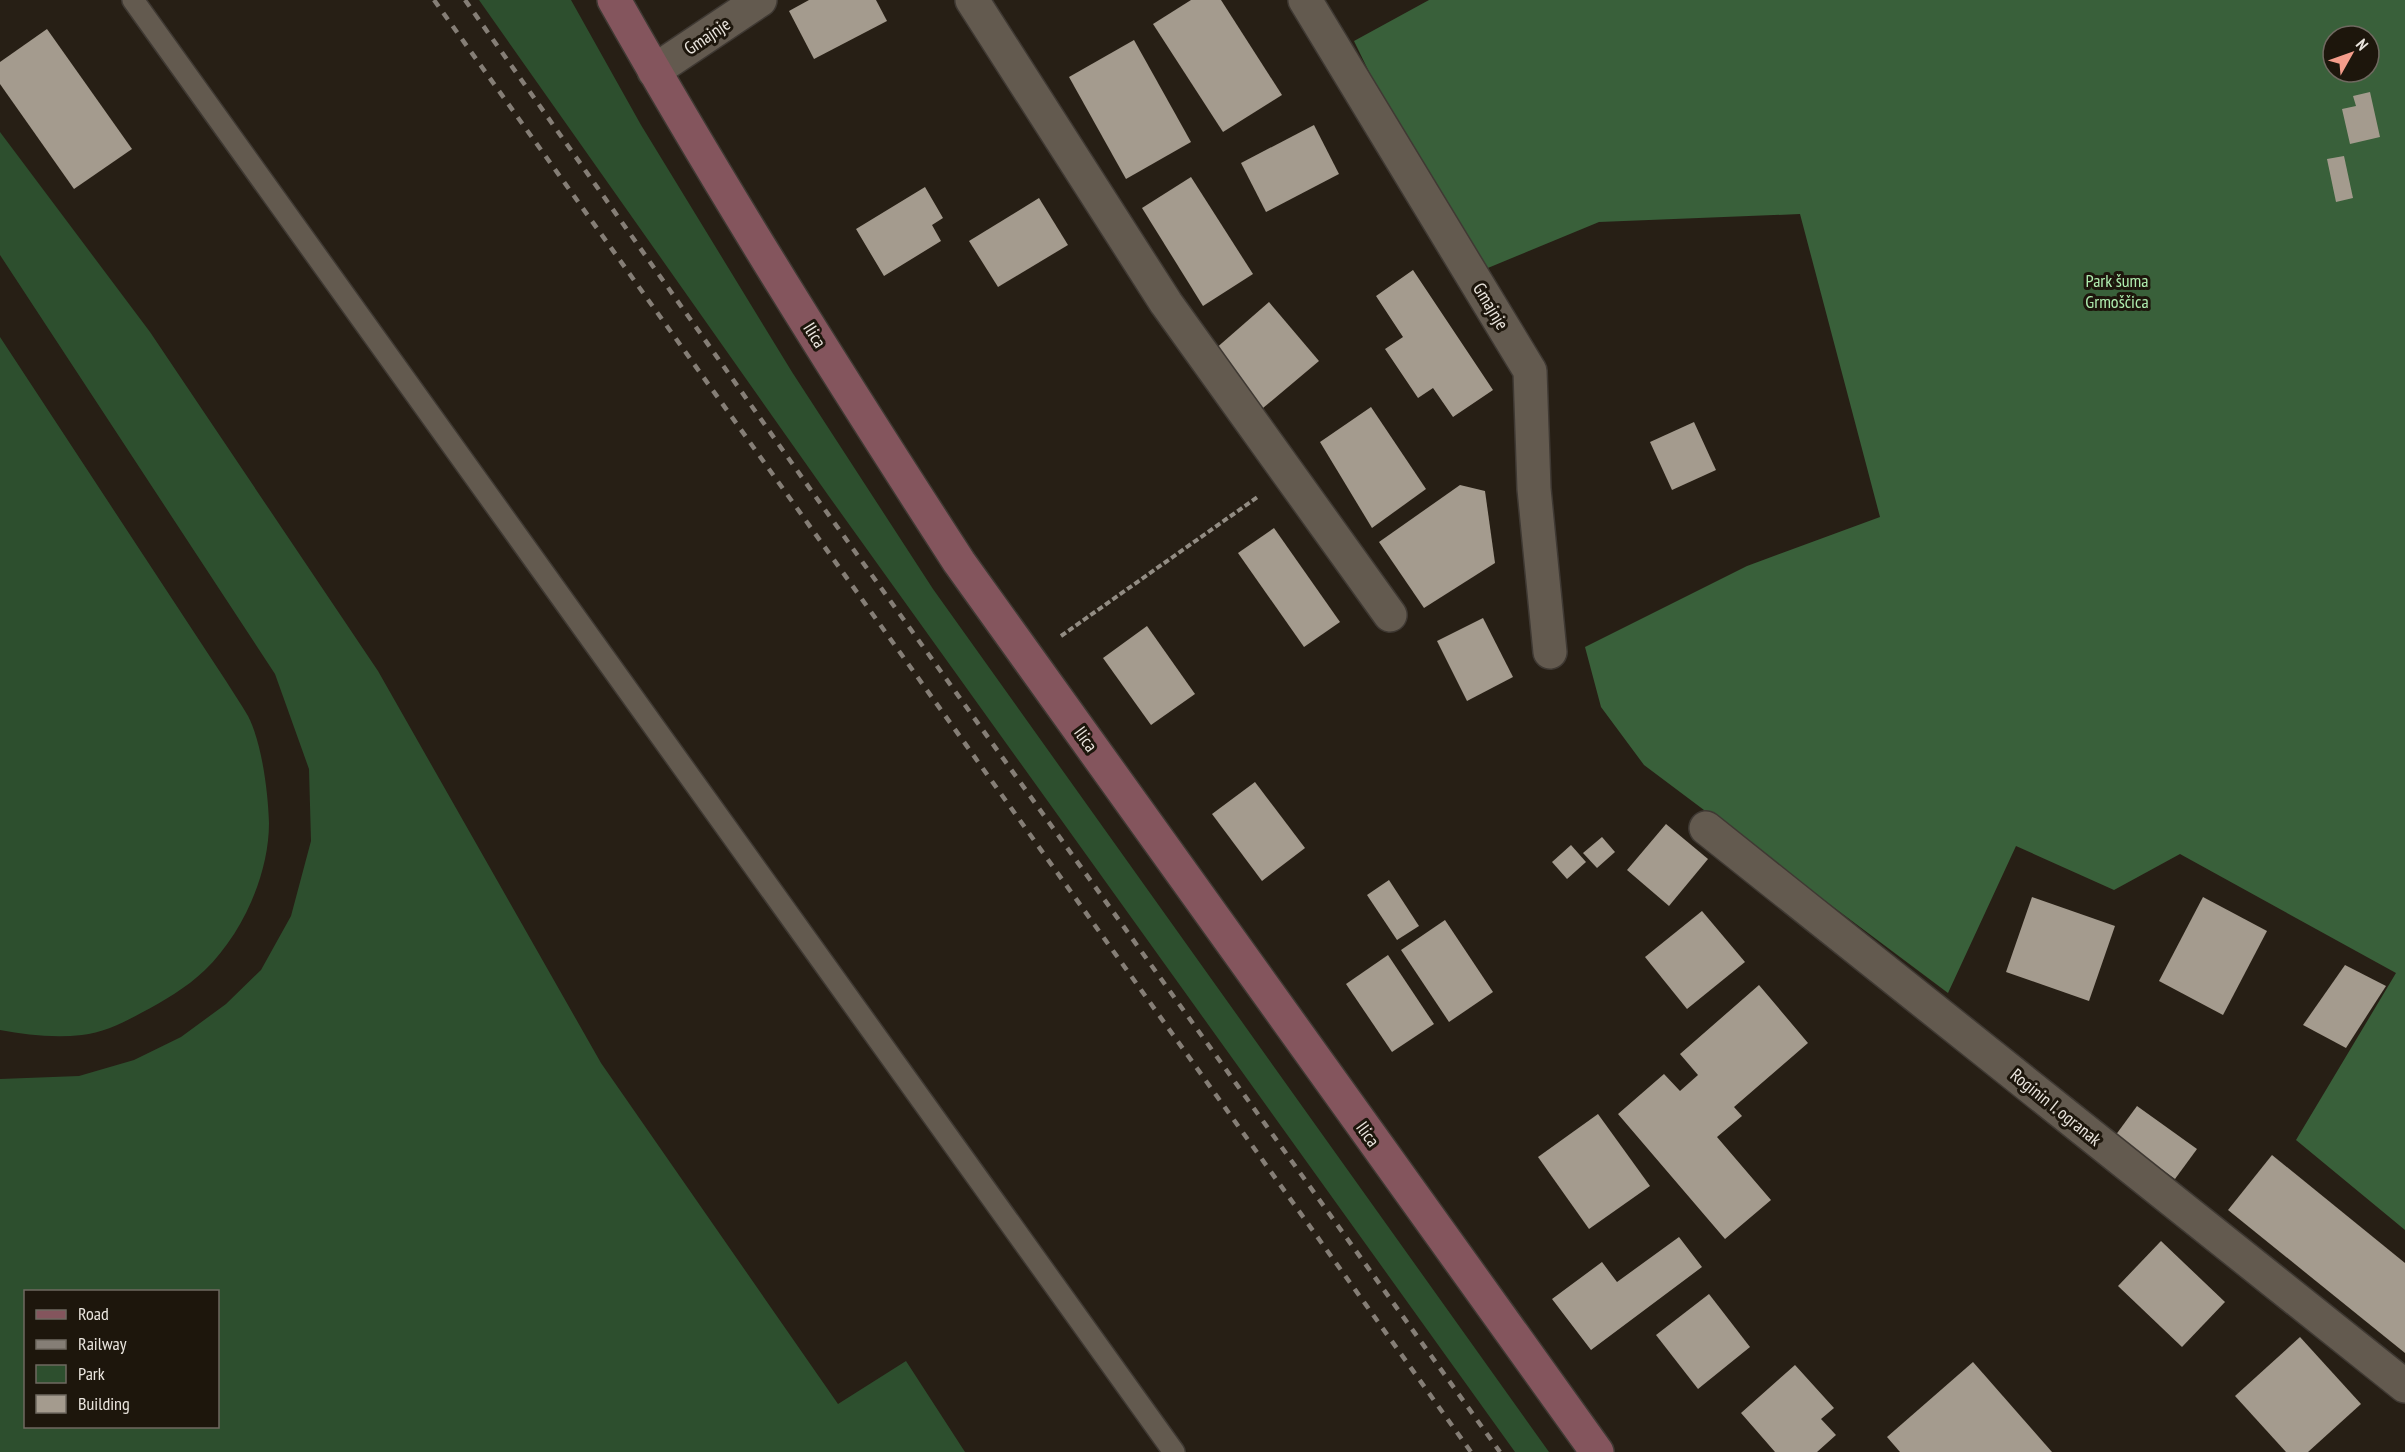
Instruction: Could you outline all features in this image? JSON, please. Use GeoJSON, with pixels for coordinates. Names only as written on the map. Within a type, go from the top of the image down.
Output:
{"type":"FeatureCollection","features":[{"type":"Feature","properties":{"kind":"main road","name":"Ilica"},"geometry":{"type":"LineString","coordinates":[[614,0],[654,72],[869,422],[959,562],[1597,1452]]}},
{"type":"Feature","properties":{"kind":"street","name":"Gmajnje"},"geometry":{"type":"LineString","coordinates":[[654,72],[760,0]]}},
{"type":"Feature","properties":{"kind":"street"},"geometry":{"type":"LineString","coordinates":[[972,0],[1166,303],[1390,615]]}},
{"type":"Feature","properties":{"kind":"street","name":"Gmajnje"},"geometry":{"type":"LineString","coordinates":[[1305,0],[1530,371],[1534,489],[1550,652]]}},
{"type":"Feature","properties":{"kind":"street","name":"Roginin I. ogranak"},"geometry":{"type":"LineString","coordinates":[[1706,828],[2405,1386]]}},
{"type":"Feature","properties":{"kind":"lane"},"geometry":{"type":"LineString","coordinates":[[133,0],[1174,1452]]}},
{"type":"Feature","properties":{"kind":"path"},"geometry":{"type":"LineString","coordinates":[[1061,636],[1289,474]]}},
{"type":"Feature","properties":{"kind":"green space"},"geometry":{"type":"Polygon","coordinates":[[[479,0],[571,0],[641,125],[792,372],[933,589],[1549,1452],[1515,1452],[828,495],[479,0]]]}},
{"type":"Feature","properties":{"kind":"green space","name":"Park šuma Grmoščica"},"geometry":{"type":"Polygon","coordinates":[[[1429,0],[2405,0],[2405,1230],[2296,1140],[2396,973],[2180,854],[2114,890],[2016,846],[1948,993],[1644,765],[1601,707],[1585,647],[1747,566],[1880,517],[1800,214],[1599,222],[1483,270],[1391,117],[1354,41],[1429,0]]]}},
{"type":"Feature","properties":{"kind":"green space"},"geometry":{"type":"Polygon","coordinates":[[[0,132],[150,332],[378,671],[601,1063],[838,1404],[906,1361],[965,1452],[0,1452],[0,1079],[79,1076],[134,1060],[181,1037],[226,1004],[261,970],[291,916],[311,841],[309,769],[275,674],[0,255],[0,132]]]}},
{"type":"Feature","properties":{"kind":"green space"},"geometry":{"type":"Polygon","coordinates":[[[0,337],[245,712],[257,740],[266,783],[269,823],[264,863],[251,902],[231,939],[205,970],[174,994],[120,1024],[82,1035],[41,1036],[0,1030],[0,337]]]}},
{"type":"Feature","properties":{"kind":"building"},"geometry":{"type":"Polygon","coordinates":[[[809,0],[876,0],[887,21],[814,59],[789,11],[809,0]]]}},
{"type":"Feature","properties":{"kind":"building"},"geometry":{"type":"Polygon","coordinates":[[[1191,0],[1221,0],[1282,95],[1223,132],[1153,24],[1191,0]]]}},
{"type":"Feature","properties":{"kind":"building"},"geometry":{"type":"Polygon","coordinates":[[[47,29],[132,149],[74,189],[0,84],[0,62],[47,29]]]}},
{"type":"Feature","properties":{"kind":"building"},"geometry":{"type":"Polygon","coordinates":[[[1134,40],[1191,142],[1126,179],[1069,77],[1134,40]]]}},
{"type":"Feature","properties":{"kind":"building"},"geometry":{"type":"Polygon","coordinates":[[[2370,92],[2380,137],[2350,144],[2342,109],[2356,106],[2353,96],[2370,92]]]}},
{"type":"Feature","properties":{"kind":"building"},"geometry":{"type":"Polygon","coordinates":[[[1314,125],[1339,174],[1266,212],[1241,163],[1314,125]]]}},
{"type":"Feature","properties":{"kind":"building"},"geometry":{"type":"Polygon","coordinates":[[[2344,156],[2353,198],[2336,202],[2327,159],[2344,156]]]}},
{"type":"Feature","properties":{"kind":"building"},"geometry":{"type":"Polygon","coordinates":[[[1191,177],[1253,274],[1203,306],[1142,208],[1191,177]]]}},
{"type":"Feature","properties":{"kind":"building"},"geometry":{"type":"Polygon","coordinates":[[[925,187],[943,218],[932,225],[941,241],[884,276],[856,229],[925,187]]]}},
{"type":"Feature","properties":{"kind":"building"},"geometry":{"type":"Polygon","coordinates":[[[1039,198],[1068,245],[998,287],[969,241],[1039,198]]]}},
{"type":"Feature","properties":{"kind":"building"},"geometry":{"type":"Polygon","coordinates":[[[1413,270],[1493,390],[1453,417],[1433,388],[1418,398],[1385,349],[1403,337],[1376,296],[1413,270]]]}},
{"type":"Feature","properties":{"kind":"building"},"geometry":{"type":"Polygon","coordinates":[[[1269,302],[1319,361],[1263,408],[1214,350],[1269,302]]]}},
{"type":"Feature","properties":{"kind":"building"},"geometry":{"type":"Polygon","coordinates":[[[1371,407],[1426,489],[1372,528],[1320,442],[1371,407]]]}},
{"type":"Feature","properties":{"kind":"building"},"geometry":{"type":"Polygon","coordinates":[[[1694,422],[1716,470],[1672,490],[1650,442],[1694,422]]]}},
{"type":"Feature","properties":{"kind":"building"},"geometry":{"type":"Polygon","coordinates":[[[1460,485],[1485,491],[1495,563],[1424,608],[1379,542],[1460,485]]]}},
{"type":"Feature","properties":{"kind":"building"},"geometry":{"type":"Polygon","coordinates":[[[1274,528],[1340,622],[1304,647],[1238,553],[1274,528]]]}},
{"type":"Feature","properties":{"kind":"building"},"geometry":{"type":"Polygon","coordinates":[[[1483,618],[1513,677],[1467,701],[1437,641],[1483,618]]]}},
{"type":"Feature","properties":{"kind":"building"},"geometry":{"type":"Polygon","coordinates":[[[1147,626],[1195,694],[1151,725],[1103,658],[1147,626]]]}},
{"type":"Feature","properties":{"kind":"building"},"geometry":{"type":"Polygon","coordinates":[[[1255,782],[1305,848],[1262,881],[1212,814],[1255,782]]]}},
{"type":"Feature","properties":{"kind":"building"},"geometry":{"type":"Polygon","coordinates":[[[1666,824],[1708,859],[1669,906],[1627,870],[1666,824]]]}},
{"type":"Feature","properties":{"kind":"building"},"geometry":{"type":"Polygon","coordinates":[[[1602,837],[1615,852],[1597,868],[1583,853],[1602,837]]]}},
{"type":"Feature","properties":{"kind":"building"},"geometry":{"type":"Polygon","coordinates":[[[1571,845],[1586,862],[1567,879],[1552,862],[1571,845]]]}},
{"type":"Feature","properties":{"kind":"building"},"geometry":{"type":"Polygon","coordinates":[[[1389,880],[1419,926],[1397,940],[1367,895],[1389,880]]]}},
{"type":"Feature","properties":{"kind":"building"},"geometry":{"type":"Polygon","coordinates":[[[2032,897],[2115,926],[2089,1001],[2006,972],[2032,897]]]}},
{"type":"Feature","properties":{"kind":"building"},"geometry":{"type":"Polygon","coordinates":[[[2203,897],[2267,931],[2223,1015],[2159,981],[2203,897]]]}},
{"type":"Feature","properties":{"kind":"building"},"geometry":{"type":"Polygon","coordinates":[[[1702,911],[1745,962],[1687,1009],[1645,957],[1702,911]]]}},
{"type":"Feature","properties":{"kind":"building"},"geometry":{"type":"Polygon","coordinates":[[[1445,920],[1493,992],[1449,1022],[1401,950],[1445,920]]]}},
{"type":"Feature","properties":{"kind":"building"},"geometry":{"type":"Polygon","coordinates":[[[1388,955],[1434,1024],[1392,1052],[1346,984],[1388,955]]]}},
{"type":"Feature","properties":{"kind":"building"},"geometry":{"type":"Polygon","coordinates":[[[2345,965],[2386,986],[2346,1048],[2303,1025],[2345,965]]]}},
{"type":"Feature","properties":{"kind":"building"},"geometry":{"type":"Polygon","coordinates":[[[1759,985],[1808,1043],[1734,1107],[1742,1116],[1717,1137],[1771,1200],[1725,1239],[1618,1114],[1664,1074],[1680,1091],[1698,1075],[1680,1054],[1759,985]]]}},
{"type":"Feature","properties":{"kind":"building"},"geometry":{"type":"Polygon","coordinates":[[[2137,1106],[2197,1149],[2175,1179],[2115,1136],[2137,1106]]]}},
{"type":"Feature","properties":{"kind":"building"},"geometry":{"type":"Polygon","coordinates":[[[1598,1114],[1650,1186],[1589,1229],[1538,1157],[1598,1114]]]}},
{"type":"Feature","properties":{"kind":"building"},"geometry":{"type":"Polygon","coordinates":[[[2272,1155],[2405,1263],[2405,1353],[2228,1210],[2272,1155]]]}},
{"type":"Feature","properties":{"kind":"building"},"geometry":{"type":"Polygon","coordinates":[[[1679,1237],[1702,1267],[1591,1350],[1552,1299],[1602,1262],[1617,1282],[1679,1237]]]}},
{"type":"Feature","properties":{"kind":"building"},"geometry":{"type":"Polygon","coordinates":[[[2161,1241],[2225,1302],[2182,1347],[2118,1286],[2161,1241]]]}},
{"type":"Feature","properties":{"kind":"building"},"geometry":{"type":"Polygon","coordinates":[[[1709,1294],[1750,1347],[1698,1389],[1656,1335],[1709,1294]]]}},
{"type":"Feature","properties":{"kind":"building"},"geometry":{"type":"Polygon","coordinates":[[[2300,1337],[2361,1404],[2308,1452],[2286,1452],[2235,1396],[2300,1337]]]}},
{"type":"Feature","properties":{"kind":"building"},"geometry":{"type":"Polygon","coordinates":[[[1973,1362],[2052,1452],[1900,1452],[1887,1437],[1973,1362]]]}},
{"type":"Feature","properties":{"kind":"building"},"geometry":{"type":"Polygon","coordinates":[[[1795,1365],[1834,1408],[1821,1419],[1836,1435],[1817,1452],[1775,1452],[1741,1413],[1795,1365]]]}},
{"type":"Feature","properties":{"kind":"railway"},"geometry":{"type":"LineString","coordinates":[[434,0],[1471,1452]]}},
{"type":"Feature","properties":{"kind":"railway"},"geometry":{"type":"LineString","coordinates":[[465,0],[813,493],[1500,1452]]}}]}
